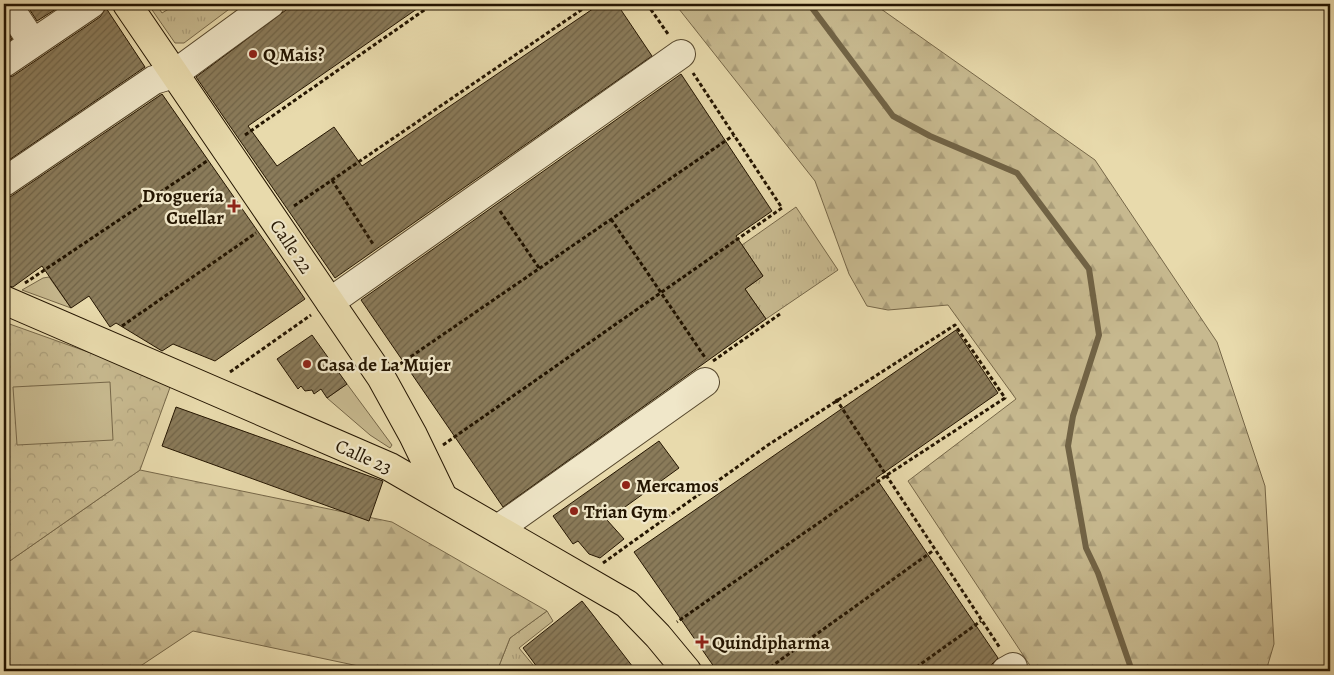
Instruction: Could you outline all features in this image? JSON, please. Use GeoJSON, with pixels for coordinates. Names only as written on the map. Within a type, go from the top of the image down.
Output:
{"type":"FeatureCollection","features":[{"type":"Feature","properties":{"kind":"main road","name":"Calle 22"},"geometry":{"type":"LineString","coordinates":[[127,4],[381,377],[419,447],[443,497]]}},
{"type":"Feature","properties":{"kind":"main road","name":"Calle 23"},"geometry":{"type":"LineString","coordinates":[[4,300],[390,467],[627,604],[658,636],[687,671]]}},
{"type":"Feature","properties":{"kind":"main road"},"geometry":{"type":"LineString","coordinates":[[390,467],[403,462],[412,446],[419,447]]}},
{"type":"Feature","properties":{"kind":"street"},"geometry":{"type":"LineString","coordinates":[[7,4],[33,43]]}},
{"type":"Feature","properties":{"kind":"street"},"geometry":{"type":"LineString","coordinates":[[4,63],[91,4]]}},
{"type":"Feature","properties":{"kind":"street"},"geometry":{"type":"LineString","coordinates":[[4,182],[154,80],[174,74],[270,4]]}},
{"type":"Feature","properties":{"kind":"street"},"geometry":{"type":"LineString","coordinates":[[330,302],[384,262],[681,54]]}},
{"type":"Feature","properties":{"kind":"street"},"geometry":{"type":"LineString","coordinates":[[498,529],[705,382]]}},
{"type":"Feature","properties":{"kind":"path"},"geometry":{"type":"LineString","coordinates":[[101,341],[590,4]]}},
{"type":"Feature","properties":{"kind":"path"},"geometry":{"type":"LineString","coordinates":[[419,447],[660,292],[782,208],[647,4]]}},
{"type":"Feature","properties":{"kind":"path"},"geometry":{"type":"LineString","coordinates":[[381,377],[734,134]]}},
{"type":"Feature","properties":{"kind":"path"},"geometry":{"type":"LineString","coordinates":[[332,180],[384,262]]}},
{"type":"Feature","properties":{"kind":"path"},"geometry":{"type":"LineString","coordinates":[[486,190],[539,268]]}},
{"type":"Feature","properties":{"kind":"path"},"geometry":{"type":"LineString","coordinates":[[611,219],[710,364],[780,314]]}},
{"type":"Feature","properties":{"kind":"path"},"geometry":{"type":"LineString","coordinates":[[208,388],[330,302]]}},
{"type":"Feature","properties":{"kind":"path"},"geometry":{"type":"LineString","coordinates":[[583,578],[768,445],[836,399],[955,325],[1004,398],[887,475],[658,636]]}},
{"type":"Feature","properties":{"kind":"path"},"geometry":{"type":"LineString","coordinates":[[836,399],[981,621],[1009,669]]}},
{"type":"Feature","properties":{"kind":"path"},"geometry":{"type":"LineString","coordinates":[[765,671],[934,550]]}},
{"type":"Feature","properties":{"kind":"path"},"geometry":{"type":"LineString","coordinates":[[911,671],[981,621]]}},
{"type":"Feature","properties":{"kind":"green space"},"geometry":{"type":"Polygon","coordinates":[[[148,4],[156,4],[162,13],[177,4],[236,4],[184,43],[175,43],[148,4]]]}},
{"type":"Feature","properties":{"kind":"green space"},"geometry":{"type":"Polygon","coordinates":[[[675,4],[874,4],[1095,160],[1217,342],[1265,486],[1274,644],[1266,671],[1027,671],[1031,667],[908,481],[1016,399],[948,305],[888,310],[867,306],[849,274],[815,181],[675,4]]]}},
{"type":"Feature","properties":{"kind":"green space"},"geometry":{"type":"Polygon","coordinates":[[[796,207],[838,270],[766,319],[745,289],[763,276],[742,245],[796,207]]]}},
{"type":"Feature","properties":{"kind":"green space"},"geometry":{"type":"Polygon","coordinates":[[[49,277],[71,308],[22,290],[43,278],[49,277]]]}},
{"type":"Feature","properties":{"kind":"green space"},"geometry":{"type":"Polygon","coordinates":[[[4,322],[172,382],[140,470],[4,565],[4,322]]]}},
{"type":"Feature","properties":{"kind":"green space"},"geometry":{"type":"Polygon","coordinates":[[[110,382],[113,440],[17,445],[13,387],[110,382]]]}},
{"type":"Feature","properties":{"kind":"green space"},"geometry":{"type":"Polygon","coordinates":[[[347,384],[392,445],[390,448],[370,435],[327,398],[347,384]]]}},
{"type":"Feature","properties":{"kind":"green space"},"geometry":{"type":"Polygon","coordinates":[[[140,470],[392,522],[547,611],[510,638],[497,671],[382,671],[193,631],[133,671],[4,671],[4,565],[140,470]]]}},
{"type":"Feature","properties":{"kind":"green space"},"geometry":{"type":"Polygon","coordinates":[[[547,611],[553,621],[519,648],[538,671],[497,671],[510,638],[547,611]]]}},
{"type":"Feature","properties":{"kind":"building"},"geometry":{"type":"Polygon","coordinates":[[[26,4],[64,4],[37,21],[26,4]]]}},
{"type":"Feature","properties":{"kind":"building"},"geometry":{"type":"Polygon","coordinates":[[[294,4],[424,4],[248,126],[277,166],[334,127],[362,166],[600,4],[617,4],[652,56],[335,278],[196,77],[294,4]]]}},
{"type":"Feature","properties":{"kind":"building"},"geometry":{"type":"Polygon","coordinates":[[[106,8],[145,67],[9,160],[4,151],[4,78],[13,76],[100,17],[106,8]]]}},
{"type":"Feature","properties":{"kind":"building"},"geometry":{"type":"Polygon","coordinates":[[[4,27],[12,39],[4,44],[4,27]]]}},
{"type":"Feature","properties":{"kind":"building"},"geometry":{"type":"Polygon","coordinates":[[[681,74],[772,211],[736,236],[763,276],[745,289],[766,319],[503,507],[361,300],[681,74]]]}},
{"type":"Feature","properties":{"kind":"building"},"geometry":{"type":"Polygon","coordinates":[[[162,94],[305,299],[215,361],[173,344],[162,351],[116,323],[110,327],[89,296],[71,308],[42,266],[13,287],[4,285],[4,201],[162,94]]]}},
{"type":"Feature","properties":{"kind":"building"},"geometry":{"type":"Polygon","coordinates":[[[956,330],[998,393],[876,478],[998,658],[992,664],[990,671],[717,671],[634,552],[956,330]]]}},
{"type":"Feature","properties":{"kind":"building","name":"Casa de La Mujer"},"geometry":{"type":"Polygon","coordinates":[[[312,335],[347,384],[327,398],[321,389],[314,394],[312,390],[305,391],[301,386],[298,389],[277,359],[312,335]]]}},
{"type":"Feature","properties":{"kind":"building"},"geometry":{"type":"Polygon","coordinates":[[[176,407],[383,481],[369,521],[162,446],[176,407]]]}},
{"type":"Feature","properties":{"kind":"building","name":"Mercamos"},"geometry":{"type":"Polygon","coordinates":[[[659,441],[679,468],[607,520],[624,539],[600,558],[589,554],[578,541],[573,544],[553,516],[659,441]]]}},
{"type":"Feature","properties":{"kind":"building"},"geometry":{"type":"Polygon","coordinates":[[[582,601],[636,671],[540,671],[523,648],[582,601]]]}},
{"type":"Feature","properties":{"kind":"waterway"},"geometry":{"type":"LineString","coordinates":[[809,4],[893,116],[930,136],[1017,173],[1089,269],[1099,335],[1073,416],[1068,446],[1086,548],[1098,573],[1132,671]]}},
{"type":"Feature","properties":{"kind":"place","name":"Q Mais?"},"geometry":{"type":"Point","coordinates":[253,54]}},
{"type":"Feature","properties":{"kind":"place","name":"Droguería Cuellar"},"geometry":{"type":"Point","coordinates":[234,206]}},
{"type":"Feature","properties":{"kind":"place","name":"Casa de La Mujer"},"geometry":{"type":"Point","coordinates":[307,364]}},
{"type":"Feature","properties":{"kind":"place","name":"Mercamos"},"geometry":{"type":"Point","coordinates":[626,485]}},
{"type":"Feature","properties":{"kind":"place","name":"Trian Gym"},"geometry":{"type":"Point","coordinates":[574,511]}},
{"type":"Feature","properties":{"kind":"place","name":"Quindipharma"},"geometry":{"type":"Point","coordinates":[702,642]}}]}
